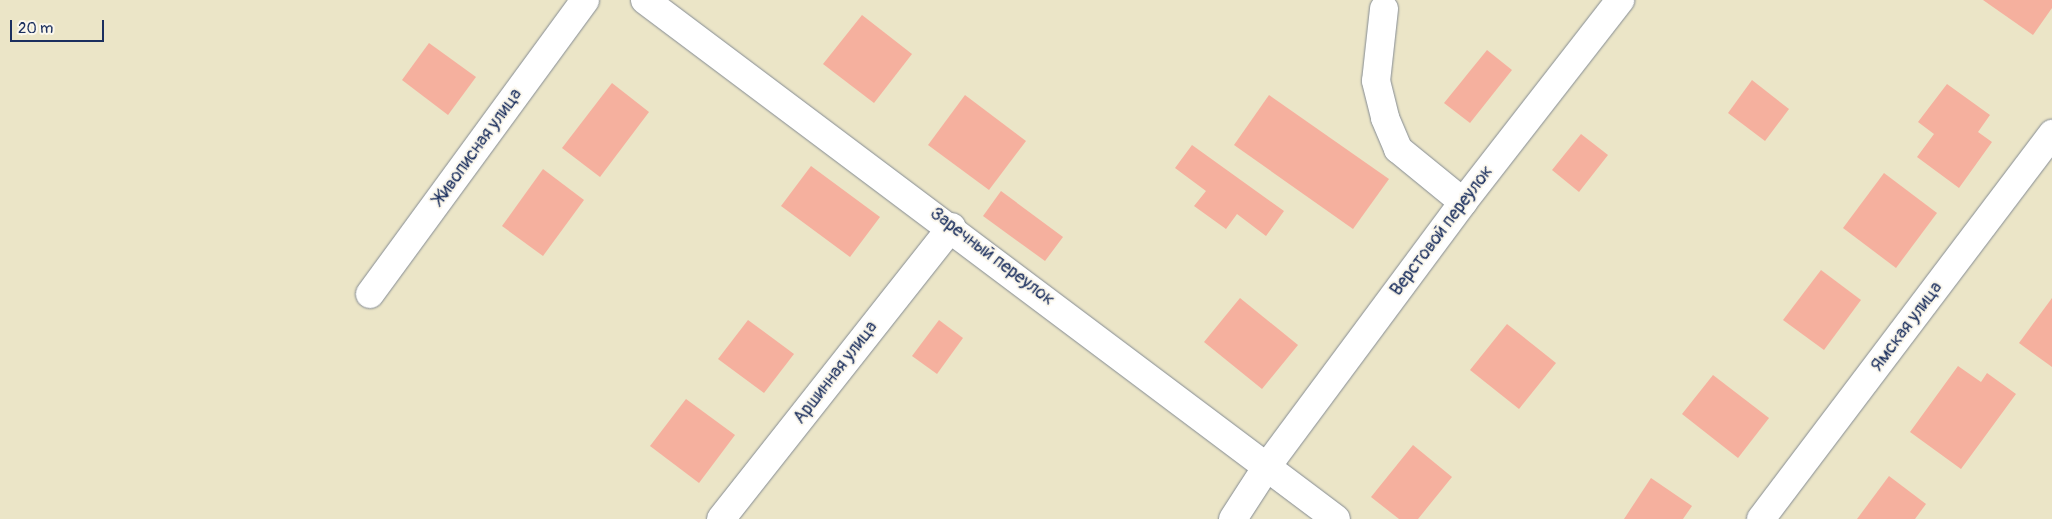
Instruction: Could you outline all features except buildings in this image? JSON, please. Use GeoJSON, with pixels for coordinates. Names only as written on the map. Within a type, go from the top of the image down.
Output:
{"type":"FeatureCollection","features":[{"type":"Feature","properties":{"kind":"street","name":"Живописная улица"},"geometry":{"type":"LineString","coordinates":[[370,294],[585,0]]}},
{"type":"Feature","properties":{"kind":"street","name":"Заречный переулок"},"geometry":{"type":"LineString","coordinates":[[645,0],[952,227],[1268,465],[1336,519]]}},
{"type":"Feature","properties":{"kind":"street","name":"Верстовой переулок"},"geometry":{"type":"LineString","coordinates":[[1233,519],[1268,465],[1462,202],[1620,0]]}},
{"type":"Feature","properties":{"kind":"street"},"geometry":{"type":"LineString","coordinates":[[1384,9],[1376,80],[1385,118],[1398,149],[1462,202]]}},
{"type":"Feature","properties":{"kind":"street","name":"Ямская улица"},"geometry":{"type":"LineString","coordinates":[[1761,519],[2052,134]]}},
{"type":"Feature","properties":{"kind":"street","name":"Аршинная улица"},"geometry":{"type":"LineString","coordinates":[[721,519],[952,227]]}}]}
